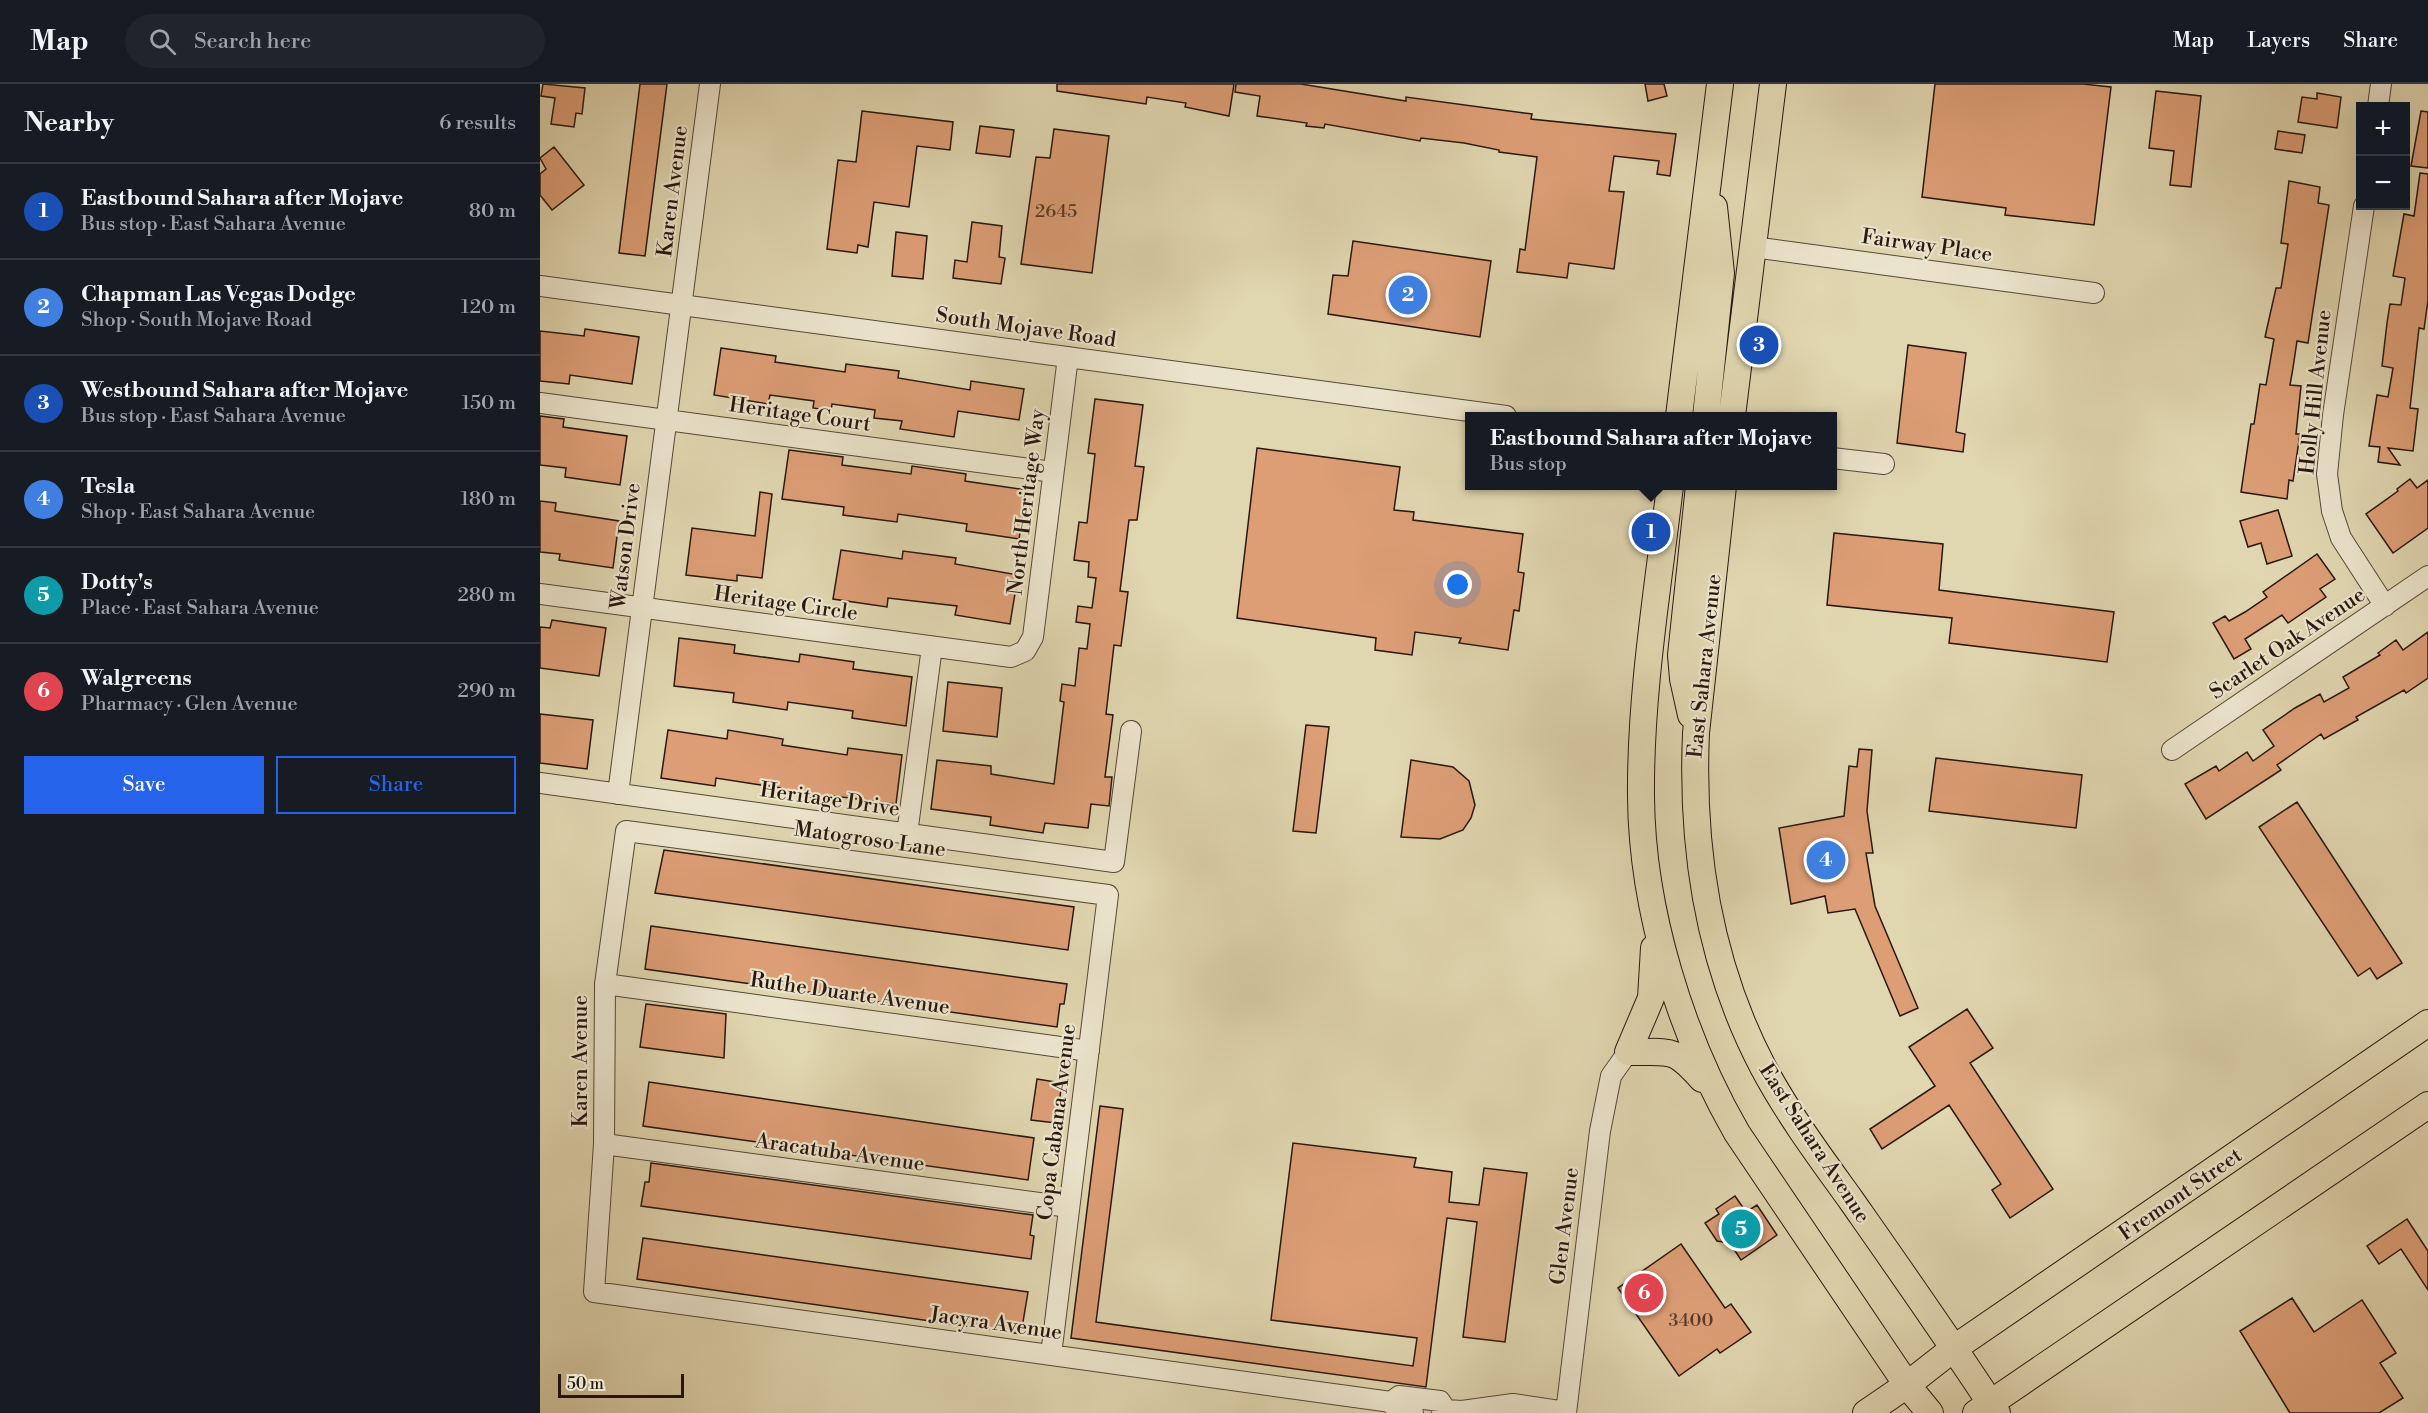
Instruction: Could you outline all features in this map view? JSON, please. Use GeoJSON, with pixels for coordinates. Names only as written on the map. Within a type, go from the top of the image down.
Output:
{"type":"FeatureCollection","features":[{"type":"Feature","properties":{"kind":"main road"},"geometry":{"type":"LineString","coordinates":[[1680,412],[1720,84]]}},
{"type":"Feature","properties":{"kind":"main road"},"geometry":{"type":"LineString","coordinates":[[1733,412],[1773,84]]}},
{"type":"Feature","properties":{"kind":"main road"},"geometry":{"type":"LineString","coordinates":[[1706,412],[1721,262],[1709,174]]}},
{"type":"Feature","properties":{"kind":"main road"},"geometry":{"type":"LineString","coordinates":[[1670,490],[1647,693],[1642,763],[1644,836],[1655,911],[1667,965],[1684,1020],[1713,1092],[1737,1133],[1907,1385],[1930,1413]]}},
{"type":"Feature","properties":{"kind":"main road"},"geometry":{"type":"LineString","coordinates":[[1696,733],[1683,679],[1681,655],[1699,490]]}},
{"type":"Feature","properties":{"kind":"main road","name":"East Sahara Avenue"},"geometry":{"type":"LineString","coordinates":[[1723,490],[1696,733],[1695,830],[1702,886],[1734,999],[1763,1066],[1791,1113],[1953,1349],[1988,1410]]}},
{"type":"Feature","properties":{"kind":"main road"},"geometry":{"type":"LineString","coordinates":[[1655,911],[1653,988],[1648,1008],[1628,1052],[1658,1050],[1675,1054],[1713,1092]]}},
{"type":"Feature","properties":{"kind":"main road","name":"Fremont Street"},"geometry":{"type":"LineString","coordinates":[[1866,1413],[1953,1349],[2428,1023]]}},
{"type":"Feature","properties":{"kind":"main road"},"geometry":{"type":"LineString","coordinates":[[1988,1410],[2428,1105]]}},
{"type":"Feature","properties":{"kind":"street","name":"Karen Avenue"},"geometry":{"type":"LineString","coordinates":[[681,305],[710,84]]}},
{"type":"Feature","properties":{"kind":"street"},"geometry":{"type":"LineString","coordinates":[[2379,102],[2381,84]]}},
{"type":"Feature","properties":{"kind":"street","name":"Holly Hill Avenue"},"geometry":{"type":"LineString","coordinates":[[2363,210],[2333,415],[2327,474],[2332,511],[2341,538],[2385,606]]}},
{"type":"Feature","properties":{"kind":"street","name":"Fairway Place"},"geometry":{"type":"LineString","coordinates":[[1753,247],[2094,292]]}},
{"type":"Feature","properties":{"kind":"street","name":"South Mojave Road"},"geometry":{"type":"LineString","coordinates":[[540,286],[1470,412]]}},
{"type":"Feature","properties":{"kind":"street","name":"Watson Drive"},"geometry":{"type":"LineString","coordinates":[[618,794],[681,305]]}},
{"type":"Feature","properties":{"kind":"street","name":"North Heritage Way"},"geometry":{"type":"LineString","coordinates":[[1025,651],[1033,637],[1068,357]]}},
{"type":"Feature","properties":{"kind":"street","name":"Heritage Court"},"geometry":{"type":"LineString","coordinates":[[540,403],[1053,472]]}},
{"type":"Feature","properties":{"kind":"street"},"geometry":{"type":"LineString","coordinates":[[1837,458],[1884,464]]}},
{"type":"Feature","properties":{"kind":"street","name":"Scarlet Oak Avenue"},"geometry":{"type":"LineString","coordinates":[[2172,750],[2428,576]]}},
{"type":"Feature","properties":{"kind":"street","name":"Heritage Circle"},"geometry":{"type":"LineString","coordinates":[[540,594],[1011,657],[1025,651]]}},
{"type":"Feature","properties":{"kind":"street"},"geometry":{"type":"LineString","coordinates":[[907,834],[932,647]]}},
{"type":"Feature","properties":{"kind":"street","name":"Heritage Drive"},"geometry":{"type":"LineString","coordinates":[[540,783],[1114,862],[1131,731]]}},
{"type":"Feature","properties":{"kind":"street","name":"Karen Avenue"},"geometry":{"type":"LineString","coordinates":[[594,1292],[604,1144],[605,984],[626,831]]}},
{"type":"Feature","properties":{"kind":"street","name":"Matogroso Lane"},"geometry":{"type":"LineString","coordinates":[[626,831],[1108,895]]}},
{"type":"Feature","properties":{"kind":"street","name":"Copa Cabana Avenue"},"geometry":{"type":"LineString","coordinates":[[1051,1355],[1108,895]]}},
{"type":"Feature","properties":{"kind":"street","name":"Ruthe Duarte Avenue"},"geometry":{"type":"LineString","coordinates":[[605,984],[1089,1051]]}},
{"type":"Feature","properties":{"kind":"street","name":"Glen Avenue"},"geometry":{"type":"LineString","coordinates":[[1566,1412],[1600,1131],[1611,1076],[1628,1052]]}},
{"type":"Feature","properties":{"kind":"street","name":"Aracatuba Avenue"},"geometry":{"type":"LineString","coordinates":[[604,1144],[1069,1207]]}},
{"type":"Feature","properties":{"kind":"street","name":"Jacyra Avenue"},"geometry":{"type":"LineString","coordinates":[[594,1292],[1391,1402],[1399,1396],[1440,1401],[1444,1411],[1462,1412],[1514,1404],[1566,1412]]}},
{"type":"Feature","properties":{"kind":"street","name":"Jacyra Avenue"},"geometry":{"type":"LineString","coordinates":[[1391,1402],[1397,1411],[1413,1413]]}},
{"type":"Feature","properties":{"kind":"building"},"geometry":{"type":"Polygon","coordinates":[[[543,84],[585,88],[582,114],[576,113],[574,127],[551,124],[555,98],[541,96],[543,84]]]}},
{"type":"Feature","properties":{"kind":"building"},"geometry":{"type":"Polygon","coordinates":[[[640,84],[667,84],[645,256],[619,253],[640,84]]]}},
{"type":"Feature","properties":{"kind":"building"},"geometry":{"type":"Polygon","coordinates":[[[1057,84],[1234,84],[1229,116],[1185,107],[1186,103],[1147,97],[1146,104],[1057,91],[1057,84]]]}},
{"type":"Feature","properties":{"kind":"building"},"geometry":{"type":"Polygon","coordinates":[[[1236,84],[1301,84],[1406,101],[1406,97],[1532,114],[1531,119],[1676,134],[1670,176],[1657,174],[1659,161],[1614,156],[1609,191],[1624,192],[1614,269],[1569,263],[1567,278],[1517,272],[1520,249],[1525,250],[1537,157],[1499,152],[1499,150],[1464,143],[1421,138],[1420,141],[1325,124],[1324,128],[1306,126],[1307,123],[1257,116],[1260,96],[1235,92],[1236,84]]]}},
{"type":"Feature","properties":{"kind":"building"},"geometry":{"type":"Polygon","coordinates":[[[1645,84],[1664,84],[1667,96],[1648,101],[1645,84]]]}},
{"type":"Feature","properties":{"kind":"building"},"geometry":{"type":"Polygon","coordinates":[[[1935,84],[2083,84],[2111,87],[2094,225],[2005,215],[2006,208],[1922,197],[1935,84]]]}},
{"type":"Feature","properties":{"kind":"building"},"geometry":{"type":"Polygon","coordinates":[[[2156,91],[2201,96],[2191,187],[2170,185],[2174,151],[2149,148],[2156,91]]]}},
{"type":"Feature","properties":{"kind":"building"},"geometry":{"type":"Polygon","coordinates":[[[2317,93],[2341,97],[2337,128],[2298,122],[2302,97],[2317,99],[2317,93]]]}},
{"type":"Feature","properties":{"kind":"building"},"geometry":{"type":"Polygon","coordinates":[[[862,111],[953,122],[950,150],[917,146],[909,207],[874,202],[868,247],[858,245],[857,253],[827,249],[838,160],[856,162],[862,111]]]}},
{"type":"Feature","properties":{"kind":"building"},"geometry":{"type":"Polygon","coordinates":[[[2421,111],[2428,112],[2428,168],[2411,166],[2421,111]]]}},
{"type":"Feature","properties":{"kind":"building"},"geometry":{"type":"Polygon","coordinates":[[[980,126],[1014,130],[1010,157],[976,153],[980,126]]]}},
{"type":"Feature","properties":{"kind":"building"},"geometry":{"type":"Polygon","coordinates":[[[1054,129],[1109,136],[1092,273],[1021,264],[1036,157],[1050,158],[1054,129]]]}},
{"type":"Feature","properties":{"kind":"building"},"geometry":{"type":"Polygon","coordinates":[[[2278,131],[2305,135],[2302,153],[2275,149],[2278,131]]]}},
{"type":"Feature","properties":{"kind":"building"},"geometry":{"type":"Polygon","coordinates":[[[554,147],[584,185],[552,210],[540,195],[540,174],[546,169],[540,158],[554,147]]]}},
{"type":"Feature","properties":{"kind":"building"},"geometry":{"type":"Polygon","coordinates":[[[2420,173],[2428,174],[2428,300],[2424,329],[2419,328],[2410,408],[2418,409],[2413,451],[2388,448],[2400,465],[2378,462],[2380,447],[2369,446],[2377,395],[2388,397],[2393,368],[2382,366],[2387,323],[2390,304],[2401,305],[2405,278],[2393,276],[2404,214],[2414,216],[2420,173]]]}},
{"type":"Feature","properties":{"kind":"building"},"geometry":{"type":"Polygon","coordinates":[[[2289,181],[2320,187],[2318,203],[2329,205],[2308,343],[2297,341],[2290,385],[2301,386],[2296,434],[2300,434],[2293,481],[2289,480],[2287,499],[2241,492],[2251,424],[2254,424],[2260,384],[2266,385],[2274,339],[2265,337],[2276,288],[2281,288],[2288,244],[2281,243],[2289,181]]]}},
{"type":"Feature","properties":{"kind":"building"},"geometry":{"type":"Polygon","coordinates":[[[972,222],[1002,226],[999,257],[1005,258],[1001,284],[953,278],[955,260],[967,262],[972,222]]]}},
{"type":"Feature","properties":{"kind":"building"},"geometry":{"type":"Polygon","coordinates":[[[896,232],[927,236],[923,279],[892,276],[896,232]]]}},
{"type":"Feature","properties":{"kind":"building"},"geometry":{"type":"Polygon","coordinates":[[[1353,241],[1491,261],[1480,337],[1328,314],[1333,275],[1348,276],[1353,241]]]}},
{"type":"Feature","properties":{"kind":"building"},"geometry":{"type":"Polygon","coordinates":[[[585,329],[639,337],[632,384],[570,375],[569,384],[540,381],[540,331],[584,336],[585,329]]]}},
{"type":"Feature","properties":{"kind":"building"},"geometry":{"type":"Polygon","coordinates":[[[1908,345],[1966,353],[1956,432],[1965,434],[1963,452],[1897,443],[1908,345]]]}},
{"type":"Feature","properties":{"kind":"building"},"geometry":{"type":"Polygon","coordinates":[[[721,348],[776,356],[775,362],[845,372],[846,364],[899,371],[898,378],[970,390],[971,381],[1024,389],[1019,420],[958,411],[954,437],[900,429],[902,421],[874,418],[875,410],[832,404],[831,411],[813,408],[814,401],[770,395],[768,404],[714,395],[721,348]]]}},
{"type":"Feature","properties":{"kind":"building"},"geometry":{"type":"Polygon","coordinates":[[[1095,399],[1143,405],[1135,466],[1144,467],[1137,520],[1129,520],[1120,591],[1128,592],[1121,646],[1114,645],[1106,714],[1113,715],[1105,777],[1112,777],[1109,806],[1091,804],[1088,828],[1045,823],[1043,833],[990,825],[991,817],[931,809],[937,760],[991,766],[991,774],[1054,784],[1064,702],[1060,701],[1062,684],[1075,686],[1079,648],[1087,649],[1090,624],[1076,622],[1078,606],[1092,608],[1096,578],[1088,577],[1089,562],[1074,560],[1079,522],[1087,523],[1095,454],[1088,453],[1095,399]]]}},
{"type":"Feature","properties":{"kind":"building"},"geometry":{"type":"Polygon","coordinates":[[[540,416],[564,419],[563,427],[627,436],[620,485],[565,477],[566,468],[540,465],[540,416]]]}},
{"type":"Feature","properties":{"kind":"building"},"geometry":{"type":"Polygon","coordinates":[[[1257,448],[1400,467],[1394,510],[1414,512],[1413,520],[1523,534],[1518,572],[1524,573],[1519,611],[1514,610],[1508,650],[1459,643],[1461,638],[1415,632],[1412,655],[1375,650],[1376,638],[1237,618],[1257,448]]]}},
{"type":"Feature","properties":{"kind":"building"},"geometry":{"type":"Polygon","coordinates":[[[789,450],[843,457],[842,465],[911,474],[912,466],[966,474],[965,481],[1027,490],[1019,539],[966,531],[967,524],[898,514],[897,522],[843,515],[844,507],[782,499],[789,450]]]}},
{"type":"Feature","properties":{"kind":"building"},"geometry":{"type":"Polygon","coordinates":[[[2410,479],[2417,488],[2428,480],[2428,528],[2393,553],[2366,514],[2398,491],[2397,489],[2410,479]]]}},
{"type":"Feature","properties":{"kind":"building"},"geometry":{"type":"Polygon","coordinates":[[[760,492],[772,494],[762,578],[737,575],[737,581],[686,575],[692,528],[755,536],[760,492]]]}},
{"type":"Feature","properties":{"kind":"building"},"geometry":{"type":"Polygon","coordinates":[[[540,501],[556,503],[555,511],[619,521],[613,568],[559,560],[560,554],[540,552],[540,501]]]}},
{"type":"Feature","properties":{"kind":"building"},"geometry":{"type":"Polygon","coordinates":[[[2278,510],[2292,556],[2267,564],[2261,543],[2248,547],[2240,521],[2278,510]]]}},
{"type":"Feature","properties":{"kind":"building"},"geometry":{"type":"Polygon","coordinates":[[[1834,533],[1943,544],[1939,590],[2114,612],[2107,662],[1949,643],[1952,618],[1827,605],[1834,533]]]}},
{"type":"Feature","properties":{"kind":"building"},"geometry":{"type":"Polygon","coordinates":[[[841,550],[902,559],[903,551],[956,558],[955,564],[1018,575],[1010,624],[955,615],[957,606],[888,598],[887,607],[833,599],[841,550]]]}},
{"type":"Feature","properties":{"kind":"building"},"geometry":{"type":"Polygon","coordinates":[[[2317,554],[2335,579],[2320,589],[2326,597],[2288,623],[2282,615],[2245,639],[2251,649],[2234,659],[2213,623],[2225,616],[2229,621],[2245,612],[2267,597],[2263,592],[2317,554]]]}},
{"type":"Feature","properties":{"kind":"building"},"geometry":{"type":"Polygon","coordinates":[[[552,620],[606,628],[599,676],[540,668],[540,627],[550,628],[552,620]]]}},
{"type":"Feature","properties":{"kind":"building"},"geometry":{"type":"Polygon","coordinates":[[[2428,632],[2428,678],[2406,693],[2404,690],[2356,717],[2358,720],[2324,739],[2321,734],[2277,765],[2281,770],[2206,819],[2185,784],[2216,766],[2219,771],[2247,752],[2253,761],[2274,746],[2263,730],[2320,694],[2324,702],[2349,688],[2343,677],[2380,655],[2378,653],[2396,640],[2403,650],[2428,632]]]}},
{"type":"Feature","properties":{"kind":"building"},"geometry":{"type":"Polygon","coordinates":[[[679,638],[735,645],[734,653],[799,662],[800,654],[854,662],[853,669],[912,677],[906,726],[852,718],[853,711],[788,702],[787,710],[733,702],[734,693],[674,686],[679,638]]]}},
{"type":"Feature","properties":{"kind":"building"},"geometry":{"type":"Polygon","coordinates":[[[948,682],[1002,688],[997,737],[943,731],[948,682]]]}},
{"type":"Feature","properties":{"kind":"building"},"geometry":{"type":"Polygon","coordinates":[[[540,714],[593,720],[587,769],[540,763],[540,714]]]}},
{"type":"Feature","properties":{"kind":"building"},"geometry":{"type":"Polygon","coordinates":[[[1306,725],[1329,727],[1316,833],[1293,831],[1306,725]]]}},
{"type":"Feature","properties":{"kind":"building"},"geometry":{"type":"Polygon","coordinates":[[[668,730],[727,739],[728,730],[783,739],[782,745],[847,755],[848,748],[902,755],[896,804],[834,796],[833,801],[781,793],[781,788],[716,778],[715,786],[661,778],[668,730]]]}},
{"type":"Feature","properties":{"kind":"building"},"geometry":{"type":"Polygon","coordinates":[[[1859,749],[1872,750],[1867,811],[1873,853],[1866,853],[1875,906],[1918,1008],[1900,1016],[1855,909],[1828,913],[1825,896],[1791,904],[1779,828],[1844,816],[1849,766],[1857,767],[1859,749]]]}},
{"type":"Feature","properties":{"kind":"building"},"geometry":{"type":"Polygon","coordinates":[[[1936,758],[2082,775],[2076,828],[1929,811],[1936,758]]]}},
{"type":"Feature","properties":{"kind":"building"},"geometry":{"type":"Polygon","coordinates":[[[1411,760],[1453,767],[1469,781],[1475,805],[1471,818],[1463,830],[1440,839],[1401,837],[1411,760]]]}},
{"type":"Feature","properties":{"kind":"building"},"geometry":{"type":"Polygon","coordinates":[[[2297,802],[2402,963],[2377,979],[2370,968],[2358,976],[2259,827],[2297,802]]]}},
{"type":"Feature","properties":{"kind":"building"},"geometry":{"type":"Polygon","coordinates":[[[664,850],[1074,907],[1068,950],[655,893],[664,850]]]}},
{"type":"Feature","properties":{"kind":"building"},"geometry":{"type":"Polygon","coordinates":[[[651,926],[1067,984],[1064,1004],[1060,1004],[1057,1027],[645,969],[651,926]]]}},
{"type":"Feature","properties":{"kind":"building"},"geometry":{"type":"Polygon","coordinates":[[[646,1004],[726,1014],[724,1058],[640,1047],[646,1004]]]}},
{"type":"Feature","properties":{"kind":"building"},"geometry":{"type":"Polygon","coordinates":[[[1967,1009],[1993,1048],[1970,1063],[2053,1189],[2010,1218],[1992,1190],[2001,1184],[1949,1105],[1882,1149],[1870,1129],[1935,1086],[1909,1047],[1967,1009]]]}},
{"type":"Feature","properties":{"kind":"building"},"geometry":{"type":"Polygon","coordinates":[[[1037,1079],[1062,1083],[1056,1123],[1031,1120],[1037,1079]]]}},
{"type":"Feature","properties":{"kind":"building"},"geometry":{"type":"Polygon","coordinates":[[[649,1082],[1034,1138],[1028,1180],[643,1126],[649,1082]]]}},
{"type":"Feature","properties":{"kind":"building"},"geometry":{"type":"Polygon","coordinates":[[[1100,1106],[1123,1109],[1096,1322],[1413,1366],[1417,1338],[1271,1320],[1293,1143],[1416,1158],[1414,1167],[1452,1172],[1449,1202],[1479,1205],[1484,1168],[1527,1173],[1505,1342],[1463,1337],[1477,1222],[1447,1218],[1426,1387],[1071,1338],[1100,1106]]]}},
{"type":"Feature","properties":{"kind":"building"},"geometry":{"type":"Polygon","coordinates":[[[651,1163],[1033,1215],[1030,1235],[1034,1236],[1031,1259],[641,1206],[645,1182],[649,1182],[651,1163]]]}},
{"type":"Feature","properties":{"kind":"building"},"geometry":{"type":"Polygon","coordinates":[[[1735,1196],[1746,1212],[1757,1205],[1777,1235],[1741,1260],[1730,1243],[1717,1241],[1705,1223],[1719,1214],[1716,1209],[1735,1196]]]}},
{"type":"Feature","properties":{"kind":"building"},"geometry":{"type":"Polygon","coordinates":[[[2407,1219],[2428,1251],[2428,1290],[2401,1249],[2379,1264],[2367,1246],[2407,1219]]]}},
{"type":"Feature","properties":{"kind":"building"},"geometry":{"type":"Polygon","coordinates":[[[643,1238],[1028,1292],[1021,1334],[637,1279],[643,1238]]]}},
{"type":"Feature","properties":{"kind":"building"},"geometry":{"type":"Polygon","coordinates":[[[1681,1244],[1725,1308],[1731,1304],[1751,1332],[1720,1353],[1717,1349],[1679,1376],[1618,1288],[1681,1244]]]}},
{"type":"Feature","properties":{"kind":"building"},"geometry":{"type":"Polygon","coordinates":[[[2292,1298],[2314,1332],[2362,1300],[2396,1353],[2380,1363],[2403,1398],[2379,1413],[2290,1413],[2240,1331],[2292,1298]]]}},
{"type":"Feature","properties":{"kind":"place","name":"Chapman Las Vegas Dodge"},"geometry":{"type":"Point","coordinates":[1408,295]}},
{"type":"Feature","properties":{"kind":"place","name":"Westbound Sahara after Mojave"},"geometry":{"type":"Point","coordinates":[1759,345]}},
{"type":"Feature","properties":{"kind":"place","name":"Eastbound Sahara after Mojave"},"geometry":{"type":"Point","coordinates":[1651,532]}},
{"type":"Feature","properties":{"kind":"place","name":"Tesla"},"geometry":{"type":"Point","coordinates":[1826,860]}},
{"type":"Feature","properties":{"kind":"place","name":"Dotty's"},"geometry":{"type":"Point","coordinates":[1741,1229]}},
{"type":"Feature","properties":{"kind":"place","name":"Walgreens"},"geometry":{"type":"Point","coordinates":[1644,1293]}}]}
